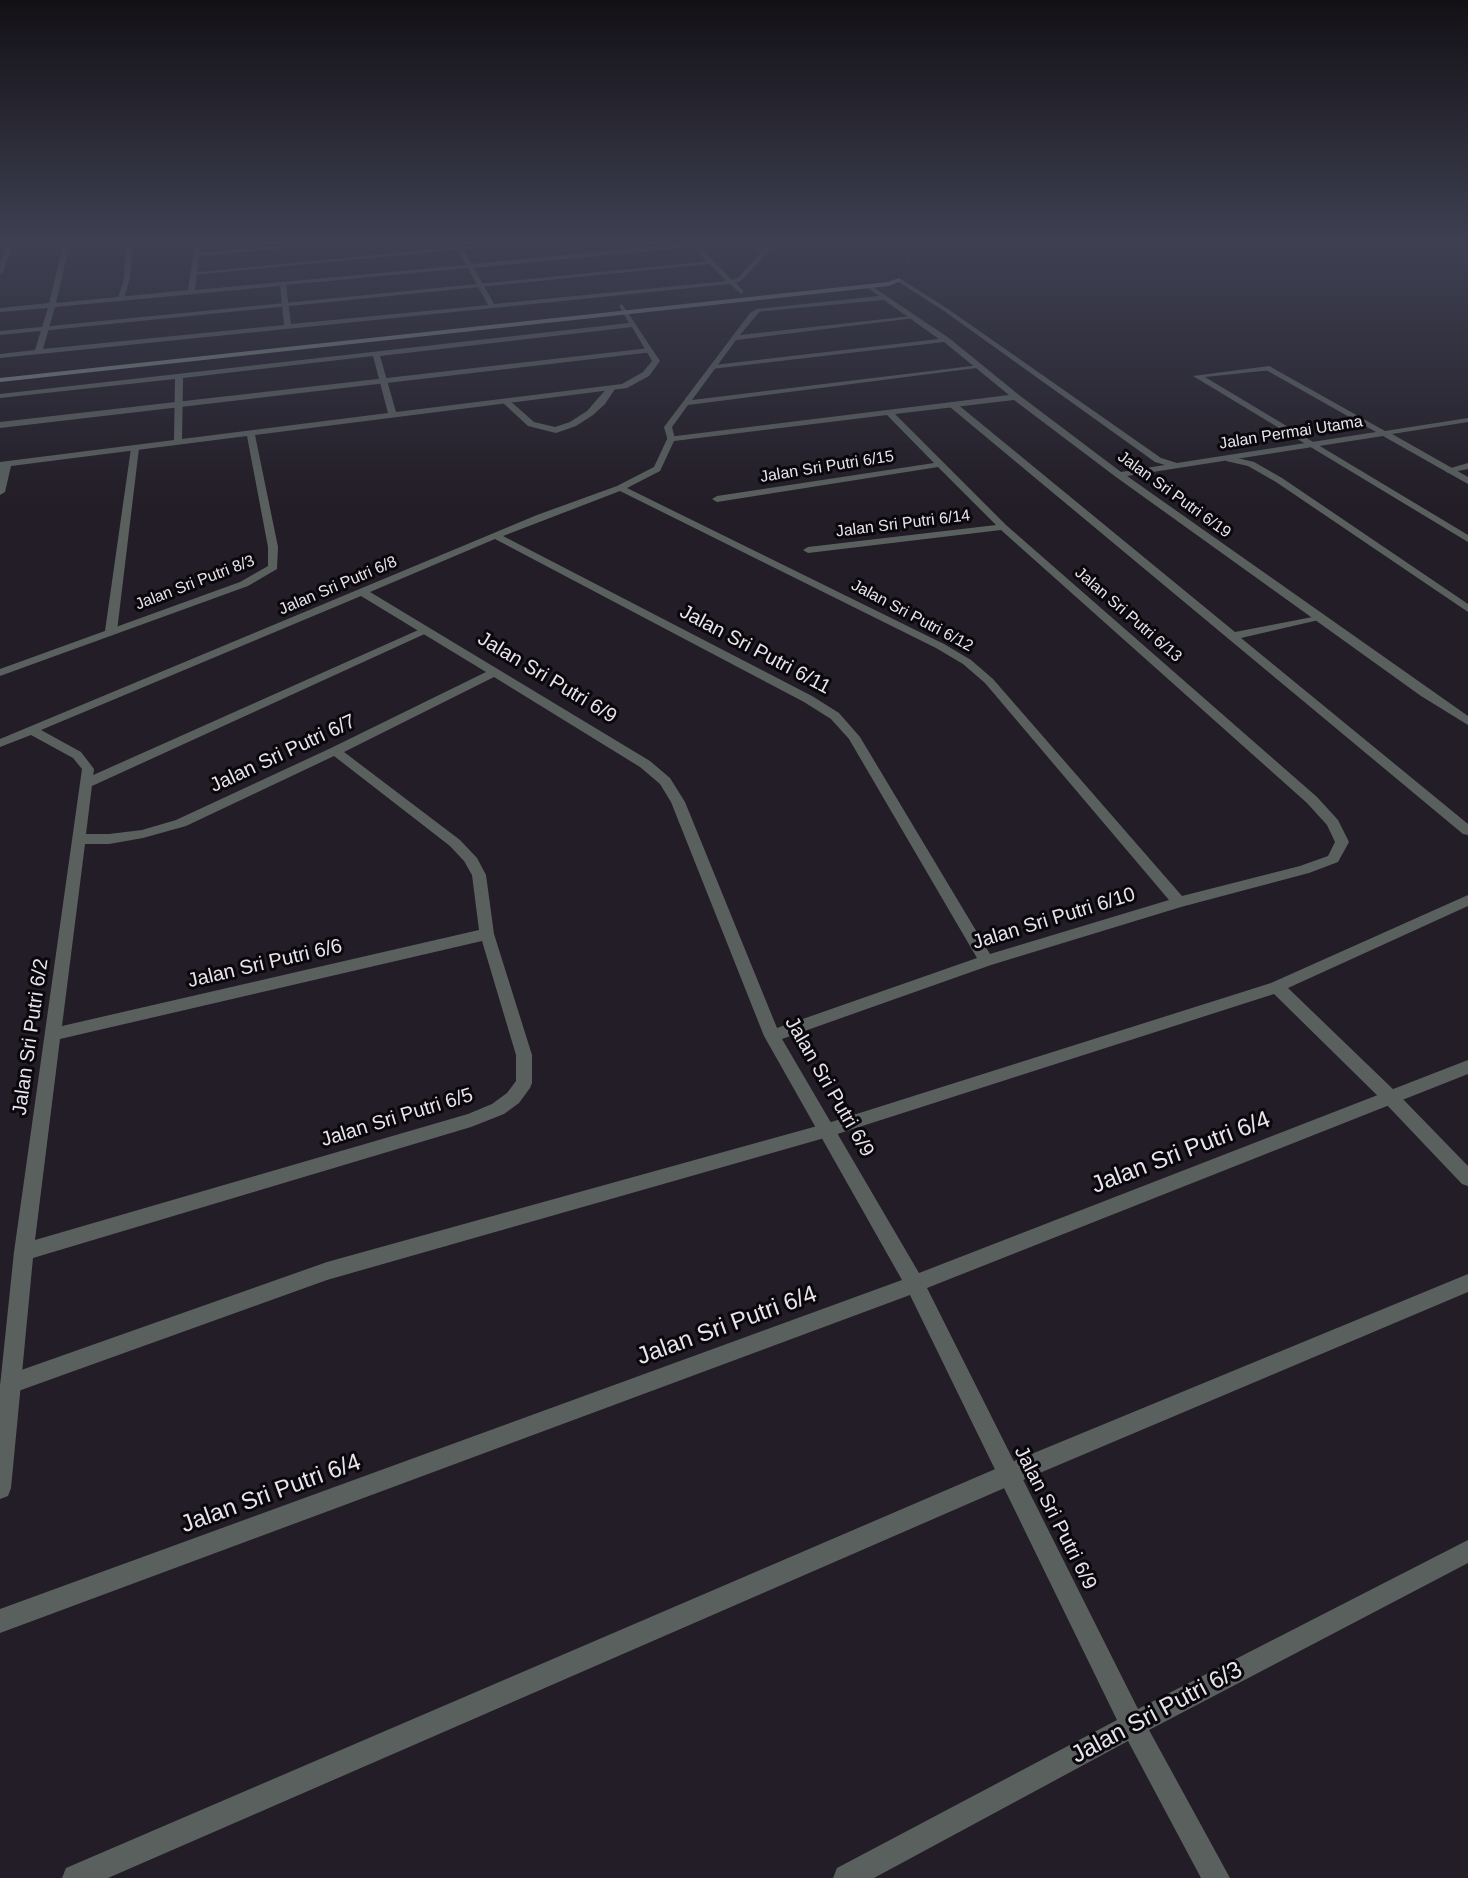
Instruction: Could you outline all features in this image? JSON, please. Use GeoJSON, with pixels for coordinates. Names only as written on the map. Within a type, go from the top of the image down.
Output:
{"type":"FeatureCollection","features":[{"type":"Feature","properties":{"kind":"street"},"geometry":{"type":"LineString","coordinates":[[0,333],[31,330]]}},
{"type":"Feature","properties":{"kind":"street"},"geometry":{"type":"LineString","coordinates":[[38,352],[45,330]]}},
{"type":"Feature","properties":{"kind":"street"},"geometry":{"type":"LineString","coordinates":[[0,356],[262,330]]}},
{"type":"Feature","properties":{"kind":"street"},"geometry":{"type":"LineString","coordinates":[[138,356],[411,330]]}},
{"type":"Feature","properties":{"kind":"street"},"geometry":{"type":"LineString","coordinates":[[0,380],[443,330]]}},
{"type":"Feature","properties":{"kind":"street"},"geometry":{"type":"LineString","coordinates":[[0,396],[591,330]]}},
{"type":"Feature","properties":{"kind":"street"},"geometry":{"type":"LineString","coordinates":[[0,492],[3,465],[624,386],[646,374],[656,362],[635,330]]}},
{"type":"Feature","properties":{"kind":"street"},"geometry":{"type":"LineString","coordinates":[[687,404],[741,330]]}},
{"type":"Feature","properties":{"kind":"street"},"geometry":{"type":"LineString","coordinates":[[735,338],[809,330]]}},
{"type":"Feature","properties":{"kind":"street","name":"Jalan Sri Putri 6/19"},"geometry":{"type":"LineString","coordinates":[[930,330],[1119,475],[1468,721]]}},
{"type":"Feature","properties":{"kind":"street"},"geometry":{"type":"LineString","coordinates":[[974,330],[1158,460],[1177,466]]}},
{"type":"Feature","properties":{"kind":"street"},"geometry":{"type":"LineString","coordinates":[[714,367],[946,340]]}},
{"type":"Feature","properties":{"kind":"street"},"geometry":{"type":"LineString","coordinates":[[0,425],[650,350]]}},
{"type":"Feature","properties":{"kind":"street"},"geometry":{"type":"LineString","coordinates":[[376,354],[393,416]]}},
{"type":"Feature","properties":{"kind":"street"},"geometry":{"type":"LineString","coordinates":[[687,404],[980,367]]}},
{"type":"Feature","properties":{"kind":"street"},"geometry":{"type":"LineString","coordinates":[[1468,481],[1269,368],[1197,376],[1468,539]]}},
{"type":"Feature","properties":{"kind":"street"},"geometry":{"type":"LineString","coordinates":[[178,443],[179,376]]}},
{"type":"Feature","properties":{"kind":"street"},"geometry":{"type":"LineString","coordinates":[[507,402],[531,424],[556,430],[582,418],[602,402],[611,389]]}},
{"type":"Feature","properties":{"kind":"street"},"geometry":{"type":"LineString","coordinates":[[671,439],[1016,397]]}},
{"type":"Feature","properties":{"kind":"street","name":"Jalan Sri Putri 6/8"},"geometry":{"type":"LineString","coordinates":[[0,743],[495,536],[620,488],[657,469],[671,439],[668,427],[687,404]]}},
{"type":"Feature","properties":{"kind":"street"},"geometry":{"type":"LineString","coordinates":[[953,405],[1468,831]]}},
{"type":"Feature","properties":{"kind":"street","name":"Jalan Sri Putri 6/13"},"geometry":{"type":"LineString","coordinates":[[889,413],[1003,527],[1312,800],[1333,823],[1342,842]]}},
{"type":"Feature","properties":{"kind":"street","name":"Jalan Permai Utama"},"geometry":{"type":"LineString","coordinates":[[1119,475],[1468,420]]}},
{"type":"Feature","properties":{"kind":"street","name":"Jalan Sri Putri 8/3"},"geometry":{"type":"LineString","coordinates":[[0,673],[244,584],[273,567],[273,547],[250,434]]}},
{"type":"Feature","properties":{"kind":"street"},"geometry":{"type":"LineString","coordinates":[[111,631],[135,448]]}},
{"type":"Feature","properties":{"kind":"street"},"geometry":{"type":"LineString","coordinates":[[1229,459],[1251,464],[1279,480],[1468,609]]}},
{"type":"Feature","properties":{"kind":"street","name":"Jalan Sri Putri 6/15"},"geometry":{"type":"LineString","coordinates":[[717,499],[941,464]]}},
{"type":"Feature","properties":{"kind":"street"},"geometry":{"type":"LineString","coordinates":[[1448,470],[1468,466]]}},
{"type":"Feature","properties":{"kind":"street","name":"Jalan Sri Putri 6/12"},"geometry":{"type":"LineString","coordinates":[[620,488],[940,646],[967,662],[989,681],[1179,902]]}},
{"type":"Feature","properties":{"kind":"street","name":"Jalan Sri Putri 6/14"},"geometry":{"type":"LineString","coordinates":[[808,550],[1003,527]]}},
{"type":"Feature","properties":{"kind":"street","name":"Jalan Sri Putri 6/11"},"geometry":{"type":"LineString","coordinates":[[495,536],[808,699],[835,716],[854,737],[986,961]]}},
{"type":"Feature","properties":{"kind":"street","name":"Jalan Sri Putri 6/9"},"geometry":{"type":"LineString","coordinates":[[363,592],[645,764],[665,781],[678,802],[772,1036],[915,1284],[1134,1725],[1216,1878]]}},
{"type":"Feature","properties":{"kind":"street"},"geometry":{"type":"LineString","coordinates":[[1234,636],[1319,617]]}},
{"type":"Feature","properties":{"kind":"street"},"geometry":{"type":"LineString","coordinates":[[87,783],[425,630]]}},
{"type":"Feature","properties":{"kind":"street","name":"Jalan Sri Putri 6/7"},"geometry":{"type":"LineString","coordinates":[[78,839],[109,839],[143,834],[182,823],[336,752],[495,672]]}},
{"type":"Feature","properties":{"kind":"street","name":"Jalan Sri Putri 6/2"},"geometry":{"type":"LineString","coordinates":[[0,1488],[24,1252],[88,769],[77,755],[31,730]]}},
{"type":"Feature","properties":{"kind":"street","name":"Jalan Sri Putri 6/5"},"geometry":{"type":"LineString","coordinates":[[24,1252],[433,1132],[498,1109],[513,1098],[524,1083],[524,1055],[487,934],[479,875],[470,858],[455,843],[336,752]]}},
{"type":"Feature","properties":{"kind":"street","name":"Jalan Sri Putri 6/10"},"geometry":{"type":"LineString","coordinates":[[772,1036],[986,961],[1179,902],[1304,870],[1333,859],[1342,842]]}},
{"type":"Feature","properties":{"kind":"street"},"geometry":{"type":"LineString","coordinates":[[10,1384],[327,1271],[828,1130],[1277,987],[1468,900]]}},
{"type":"Feature","properties":{"kind":"street","name":"Jalan Sri Putri 6/6"},"geometry":{"type":"LineString","coordinates":[[52,1035],[487,934]]}},
{"type":"Feature","properties":{"kind":"street"},"geometry":{"type":"LineString","coordinates":[[1277,987],[1391,1098],[1468,1178]]}},
{"type":"Feature","properties":{"kind":"street","name":"Jalan Sri Putri 6/4"},"geometry":{"type":"LineString","coordinates":[[0,1621],[915,1284],[1468,1067]]}},
{"type":"Feature","properties":{"kind":"street"},"geometry":{"type":"LineString","coordinates":[[76,1878],[1008,1475],[1468,1283]]}},
{"type":"Feature","properties":{"kind":"street","name":"Jalan Sri Putri 6/3"},"geometry":{"type":"LineString","coordinates":[[847,1878],[1468,1551]]}}]}
